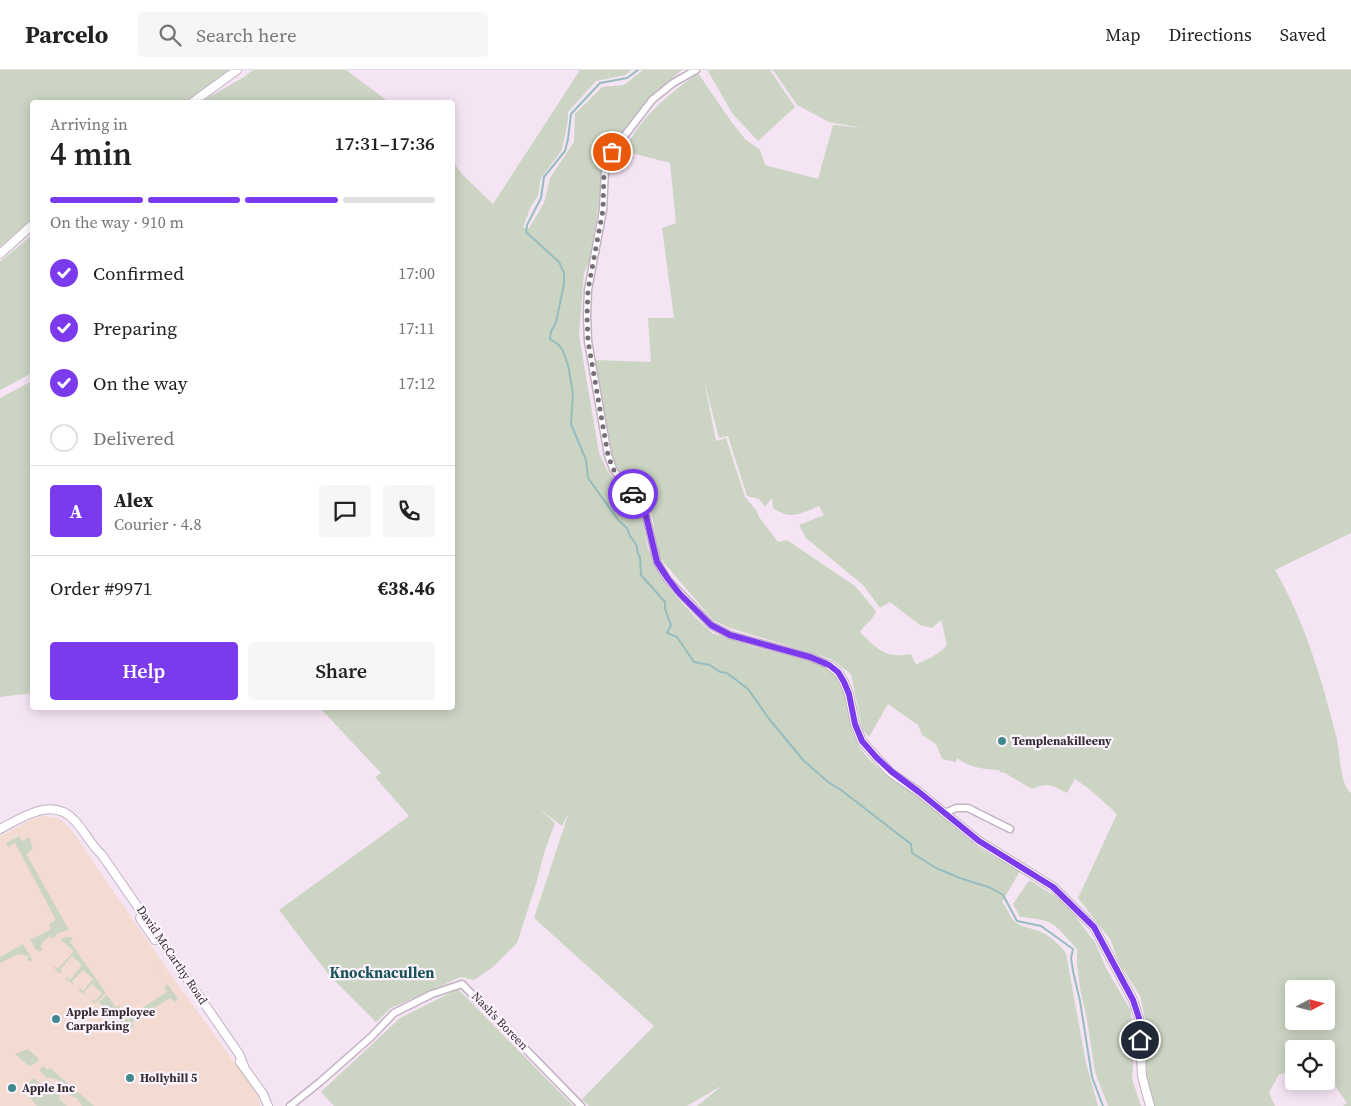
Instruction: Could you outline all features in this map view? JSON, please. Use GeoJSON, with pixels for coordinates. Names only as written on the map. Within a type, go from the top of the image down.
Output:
{"type":"FeatureCollection","features":[{"type":"Feature","properties":{"kind":"street"},"geometry":{"type":"LineString","coordinates":[[196,100],[236,70]]}},
{"type":"Feature","properties":{"kind":"street"},"geometry":{"type":"LineString","coordinates":[[696,70],[673,83],[652,100],[612,152],[604,171],[603,210],[588,290],[587,316],[588,341],[608,455],[613,469],[642,506],[648,521],[657,562],[674,587],[711,625],[730,635],[810,657],[829,665],[838,672],[849,694],[855,724],[862,741],[892,772],[979,841],[1053,887],[1094,927],[1133,1000],[1139,1018],[1142,1076],[1150,1106]]}},
{"type":"Feature","properties":{"kind":"street"},"geometry":{"type":"LineString","coordinates":[[0,254],[30,228]]}},
{"type":"Feature","properties":{"kind":"street","name":"David McCarthy Road"},"geometry":{"type":"LineString","coordinates":[[0,829],[36,810],[47,808],[67,814],[74,820],[94,848],[102,855],[168,949],[239,1054],[268,1106]]}},
{"type":"Feature","properties":{"kind":"street"},"geometry":{"type":"LineString","coordinates":[[946,813],[956,808],[968,808],[1010,828]]}},
{"type":"Feature","properties":{"kind":"street","name":"Nash's Boreen"},"geometry":{"type":"LineString","coordinates":[[290,1106],[364,1044],[394,1013],[432,994],[462,984],[581,1106]]}},
{"type":"Feature","properties":{"kind":"shaded area"},"geometry":{"type":"Polygon","coordinates":[[[45,816],[60,819],[70,828],[169,972],[257,1094],[260,1106],[0,1106],[0,836],[35,818],[45,816]]]}},
{"type":"Feature","properties":{"kind":"green space"},"geometry":{"type":"Polygon","coordinates":[[[0,70],[229,70],[188,100],[30,100],[30,221],[0,247],[0,70]]]}},
{"type":"Feature","properties":{"kind":"green space"},"geometry":{"type":"Polygon","coordinates":[[[253,70],[346,70],[386,100],[204,100],[253,70]]]}},
{"type":"Feature","properties":{"kind":"green space"},"geometry":{"type":"Polygon","coordinates":[[[580,70],[631,70],[626,75],[596,81],[568,112],[562,150],[541,178],[538,196],[530,208],[523,228],[529,228],[544,203],[550,178],[574,142],[575,114],[602,87],[624,85],[643,70],[682,70],[649,97],[602,161],[599,203],[590,261],[584,273],[579,335],[599,453],[608,472],[635,504],[643,521],[648,549],[662,580],[696,618],[712,633],[757,648],[796,657],[822,666],[832,672],[838,679],[844,694],[853,733],[860,748],[867,757],[885,774],[939,813],[979,848],[1020,871],[1002,902],[1015,922],[1045,934],[1055,941],[1066,953],[1086,1063],[1098,1106],[697,1106],[723,1085],[687,1106],[589,1106],[582,1099],[654,1026],[534,918],[569,812],[562,826],[538,808],[555,823],[517,943],[493,967],[474,980],[461,977],[391,1008],[376,1022],[329,975],[279,910],[409,816],[375,777],[381,773],[322,710],[455,710],[455,165],[493,204],[580,70]]]}},
{"type":"Feature","properties":{"kind":"green space"},"geometry":{"type":"Polygon","coordinates":[[[770,70],[795,107],[758,141],[732,113],[708,71],[770,70]]]}},
{"type":"Feature","properties":{"kind":"green space"},"geometry":{"type":"Polygon","coordinates":[[[773,70],[1351,70],[1351,533],[1275,570],[1286,590],[1312,652],[1337,739],[1343,776],[1347,789],[1351,793],[1351,1106],[1343,1106],[1347,1103],[1335,1086],[1335,1040],[1285,1040],[1285,1073],[1279,1074],[1269,1093],[1275,1106],[1154,1106],[1147,1086],[1145,1018],[1140,996],[1119,963],[1110,939],[1078,898],[1117,814],[1075,779],[1067,793],[1046,785],[1032,789],[999,770],[977,767],[957,758],[956,762],[942,759],[936,744],[922,735],[918,725],[888,704],[869,737],[862,729],[851,674],[831,659],[730,628],[713,620],[659,557],[651,509],[634,485],[614,463],[595,360],[651,362],[648,318],[674,318],[662,228],[676,223],[670,163],[624,151],[647,117],[665,99],[698,73],[745,139],[760,150],[765,165],[818,179],[833,125],[862,128],[829,122],[797,105],[773,70]],[[704,380],[716,441],[726,438],[745,497],[778,542],[787,540],[855,586],[876,611],[860,632],[877,648],[888,654],[911,654],[916,665],[936,654],[947,645],[941,620],[932,628],[920,625],[890,602],[880,608],[864,586],[806,538],[799,525],[824,515],[819,506],[790,515],[773,508],[772,498],[765,507],[759,499],[747,496],[728,436],[719,438],[704,380]]]}},
{"type":"Feature","properties":{"kind":"green space"},"geometry":{"type":"Polygon","coordinates":[[[30,237],[30,374],[0,390],[0,262],[30,237]]]}},
{"type":"Feature","properties":{"kind":"green space"},"geometry":{"type":"Polygon","coordinates":[[[30,382],[30,693],[0,697],[0,398],[30,382]]]}},
{"type":"Feature","properties":{"kind":"green space"},"geometry":{"type":"Polygon","coordinates":[[[19,836],[22,841],[29,837],[33,848],[27,854],[28,857],[69,930],[58,933],[53,939],[49,936],[40,946],[43,949],[40,952],[35,949],[29,936],[32,939],[51,929],[49,924],[56,920],[15,843],[8,847],[6,843],[19,836]]]}},
{"type":"Feature","properties":{"kind":"green space"},"geometry":{"type":"Polygon","coordinates":[[[1031,881],[1056,897],[1073,913],[1096,944],[1106,968],[1131,1011],[1132,1079],[1141,1106],[1108,1106],[1095,1072],[1080,988],[1077,949],[1058,929],[1048,922],[1020,917],[1013,904],[1028,882],[1031,881]]]}},
{"type":"Feature","properties":{"kind":"green space"},"geometry":{"type":"Polygon","coordinates":[[[72,937],[73,939],[70,942],[106,993],[94,1004],[91,999],[95,1001],[102,993],[92,984],[84,992],[87,996],[79,991],[79,988],[83,991],[93,979],[83,970],[72,981],[74,985],[66,979],[67,977],[70,980],[82,965],[72,956],[60,970],[62,973],[59,973],[54,968],[54,966],[58,969],[74,951],[60,939],[72,937]]]}},
{"type":"Feature","properties":{"kind":"green space"},"geometry":{"type":"Polygon","coordinates":[[[23,944],[32,959],[30,962],[27,960],[29,956],[18,954],[0,963],[0,957],[23,944]]]}},
{"type":"Feature","properties":{"kind":"green space"},"geometry":{"type":"Polygon","coordinates":[[[152,962],[178,999],[175,1002],[170,998],[132,1022],[134,1026],[125,1033],[121,1032],[116,1022],[120,1017],[123,1020],[167,992],[164,987],[167,984],[152,962]]]}},
{"type":"Feature","properties":{"kind":"green space"},"geometry":{"type":"Polygon","coordinates":[[[458,989],[573,1106],[334,1106],[321,1092],[400,1018],[458,989]]]}},
{"type":"Feature","properties":{"kind":"green space"},"geometry":{"type":"Polygon","coordinates":[[[107,995],[116,1007],[119,1005],[120,1007],[119,1011],[112,1016],[107,1016],[110,1012],[98,1002],[107,995]]]}},
{"type":"Feature","properties":{"kind":"green space"},"geometry":{"type":"Polygon","coordinates":[[[28,1049],[39,1059],[36,1063],[29,1066],[15,1054],[28,1049]]]}},
{"type":"Feature","properties":{"kind":"green space"},"geometry":{"type":"Polygon","coordinates":[[[43,1066],[48,1070],[50,1068],[94,1106],[82,1106],[77,1098],[69,1095],[69,1090],[58,1080],[46,1077],[39,1070],[43,1066]]]}},
{"type":"Feature","properties":{"kind":"green space"},"geometry":{"type":"Polygon","coordinates":[[[33,1078],[45,1087],[50,1087],[67,1106],[37,1106],[28,1095],[28,1084],[33,1078]]]}},
{"type":"Feature","properties":{"kind":"waterway"},"geometry":{"type":"LineString","coordinates":[[638,70],[627,78],[600,83],[571,114],[565,151],[544,177],[541,198],[527,225],[526,232],[559,262],[564,273],[564,284],[556,322],[550,339],[559,345],[568,365],[573,393],[571,424],[586,460],[588,478],[619,521],[627,528],[637,546],[641,575],[665,602],[665,609],[671,625],[667,633],[677,637],[694,662],[710,665],[720,672],[727,673],[748,689],[770,720],[803,760],[828,782],[911,844],[912,853],[936,868],[991,888],[1003,895],[1017,921],[1041,926],[1073,949],[1071,958],[1092,1077],[1103,1106]]}},
{"type":"Feature","properties":{"kind":"way so far"},"geometry":{"type":"LineString","coordinates":[[612,152],[604,171],[603,210],[588,290],[588,341],[608,455],[613,469],[633,494]]}},
{"type":"Feature","properties":{"kind":"place","name":"Templenakilleeny"},"geometry":{"type":"Point","coordinates":[1002,741]}},
{"type":"Feature","properties":{"kind":"place","name":"Apple Employee Carparking"},"geometry":{"type":"Point","coordinates":[56,1019]}},
{"type":"Feature","properties":{"kind":"place","name":"Hollyhill 5"},"geometry":{"type":"Point","coordinates":[130,1078]}},
{"type":"Feature","properties":{"kind":"place","name":"Apple Inc"},"geometry":{"type":"Point","coordinates":[12,1088]}},
{"type":"Feature","properties":{"kind":"district","name":"Knocknacullen"},"geometry":{"type":"Point","coordinates":[382,973]}},
{"type":"Feature","properties":{"kind":"route"},"geometry":{"type":"LineString","coordinates":[[633,494],[642,506],[646,516],[657,562],[680,594],[711,625],[730,635],[810,657],[829,665],[838,672],[849,694],[855,724],[862,741],[877,758],[904,783],[919,792],[979,841],[1053,887],[1094,927],[1133,1000],[1139,1018],[1140,1040]]}}]}
